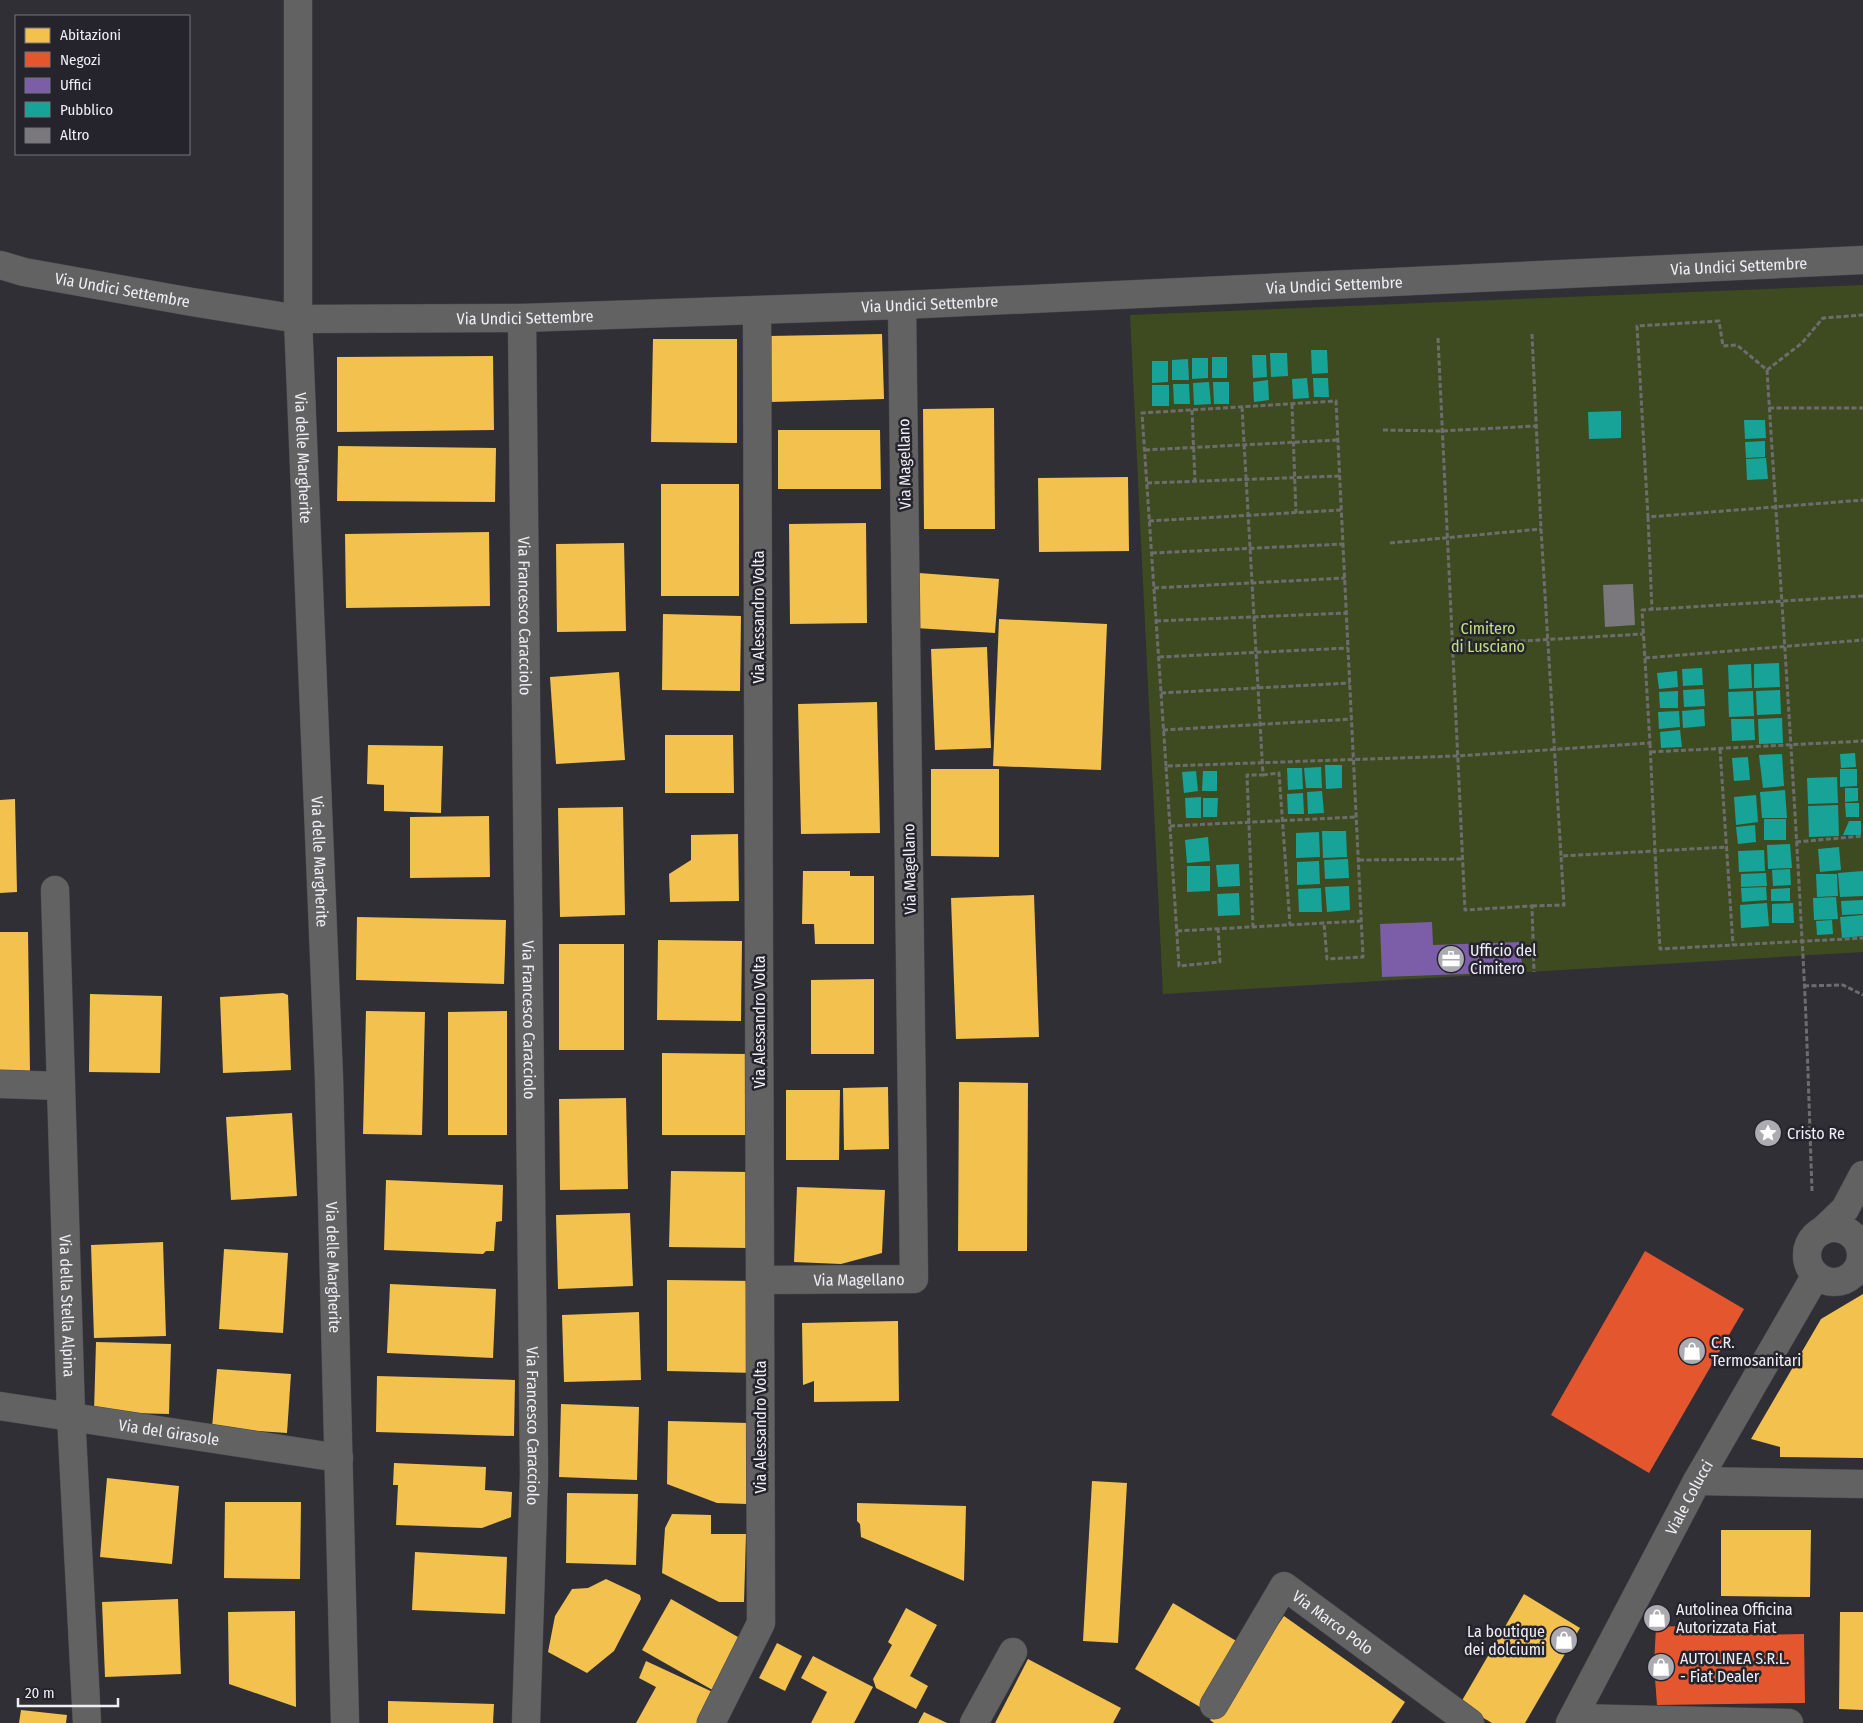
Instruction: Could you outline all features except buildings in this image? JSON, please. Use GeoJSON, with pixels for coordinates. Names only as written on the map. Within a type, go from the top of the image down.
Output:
{"type":"FeatureCollection","features":[{"type":"Feature","properties":{"kind":"street","name":"Via delle Margherite"},"geometry":{"type":"LineString","coordinates":[[298,0],[298,319],[329,1078],[345,1723]]}},
{"type":"Feature","properties":{"kind":"street","name":"Via Undici Settembre"},"geometry":{"type":"LineString","coordinates":[[0,265],[24,272],[298,319],[522,318],[902,305],[1863,260]]}},
{"type":"Feature","properties":{"kind":"street","name":"Via Magellano"},"geometry":{"type":"LineString","coordinates":[[760,1280],[914,1279],[902,305]]}},
{"type":"Feature","properties":{"kind":"street","name":"Via Alessandro Volta"},"geometry":{"type":"LineString","coordinates":[[711,1723],[761,1623],[757,310]]}},
{"type":"Feature","properties":{"kind":"street","name":"Via Francesco Caracciolo"},"geometry":{"type":"LineString","coordinates":[[522,318],[534,1465],[526,1723]]}},
{"type":"Feature","properties":{"kind":"street","name":"Via della Stella Alpina"},"geometry":{"type":"LineString","coordinates":[[55,890],[71,1415],[88,1723]]}},
{"type":"Feature","properties":{"kind":"street"},"geometry":{"type":"LineString","coordinates":[[0,1084],[61,1086]]}},
{"type":"Feature","properties":{"kind":"street"},"geometry":{"type":"LineString","coordinates":[[1822,1231],[1831,1228],[1848,1232],[1855,1238],[1862,1253],[1856,1271],[1850,1277],[1833,1282],[1816,1276],[1811,1268],[1807,1251],[1812,1240],[1845,1208],[1863,1175]]}},
{"type":"Feature","properties":{"kind":"street","name":"Viale Colucci"},"geometry":{"type":"LineString","coordinates":[[1571,1721],[1697,1481],[1816,1276]]}},
{"type":"Feature","properties":{"kind":"street","name":"Via del Girasole"},"geometry":{"type":"LineString","coordinates":[[0,1406],[71,1415],[339,1458]]}},
{"type":"Feature","properties":{"kind":"street"},"geometry":{"type":"LineString","coordinates":[[1697,1481],[1863,1484]]}},
{"type":"Feature","properties":{"kind":"street","name":"Via Marco Polo"},"geometry":{"type":"LineString","coordinates":[[1214,1705],[1284,1586],[1470,1723]]}},
{"type":"Feature","properties":{"kind":"street"},"geometry":{"type":"LineString","coordinates":[[974,1723],[1013,1652]]}},
{"type":"Feature","properties":{"kind":"street"},"geometry":{"type":"LineString","coordinates":[[1571,1721],[1789,1723]]}},
{"type":"Feature","properties":{"kind":"path"},"geometry":{"type":"LineString","coordinates":[[1766,370],[1802,343],[1823,318],[1863,315]]}},
{"type":"Feature","properties":{"kind":"path"},"geometry":{"type":"LineString","coordinates":[[1652,610],[1637,326],[1719,321],[1723,346],[1737,345],[1766,370],[1802,940],[1812,1191]]}},
{"type":"Feature","properties":{"kind":"path"},"geometry":{"type":"LineString","coordinates":[[1438,338],[1464,910],[1564,904],[1541,528],[1532,334]]}},
{"type":"Feature","properties":{"kind":"path"},"geometry":{"type":"LineString","coordinates":[[1218,928],[1220,962],[1179,966],[1142,413],[1336,401],[1362,956],[1326,959],[1324,923]]}},
{"type":"Feature","properties":{"kind":"path"},"geometry":{"type":"LineString","coordinates":[[1292,404],[1296,513]]}},
{"type":"Feature","properties":{"kind":"path"},"geometry":{"type":"LineString","coordinates":[[1242,407],[1262,775]]}},
{"type":"Feature","properties":{"kind":"path"},"geometry":{"type":"LineString","coordinates":[[1769,408],[1863,408]]}},
{"type":"Feature","properties":{"kind":"path"},"geometry":{"type":"LineString","coordinates":[[1192,410],[1195,481]]}},
{"type":"Feature","properties":{"kind":"path"},"geometry":{"type":"LineString","coordinates":[[1383,430],[1441,431],[1537,426]]}},
{"type":"Feature","properties":{"kind":"path"},"geometry":{"type":"LineString","coordinates":[[1145,450],[1338,440]]}},
{"type":"Feature","properties":{"kind":"path"},"geometry":{"type":"LineString","coordinates":[[1147,483],[1340,476]]}},
{"type":"Feature","properties":{"kind":"path"},"geometry":{"type":"LineString","coordinates":[[1648,517],[1863,500]]}},
{"type":"Feature","properties":{"kind":"path"},"geometry":{"type":"LineString","coordinates":[[1150,521],[1341,510]]}},
{"type":"Feature","properties":{"kind":"path"},"geometry":{"type":"LineString","coordinates":[[1390,543],[1448,539],[1541,528]]}},
{"type":"Feature","properties":{"kind":"path"},"geometry":{"type":"LineString","coordinates":[[1152,554],[1343,544]]}},
{"type":"Feature","properties":{"kind":"path"},"geometry":{"type":"LineString","coordinates":[[1154,588],[1345,578]]}},
{"type":"Feature","properties":{"kind":"path"},"geometry":{"type":"LineString","coordinates":[[1863,596],[1642,610],[1660,950],[1802,940],[1863,938]]}},
{"type":"Feature","properties":{"kind":"path"},"geometry":{"type":"LineString","coordinates":[[1156,621],[1347,614]]}},
{"type":"Feature","properties":{"kind":"path"},"geometry":{"type":"LineString","coordinates":[[1453,646],[1549,638],[1643,634]]}},
{"type":"Feature","properties":{"kind":"path"},"geometry":{"type":"LineString","coordinates":[[1645,658],[1863,640]]}},
{"type":"Feature","properties":{"kind":"path"},"geometry":{"type":"LineString","coordinates":[[1159,657],[1348,648]]}},
{"type":"Feature","properties":{"kind":"path"},"geometry":{"type":"LineString","coordinates":[[1161,694],[1350,684]]}},
{"type":"Feature","properties":{"kind":"path"},"geometry":{"type":"LineString","coordinates":[[1163,730],[1352,719]]}},
{"type":"Feature","properties":{"kind":"path"},"geometry":{"type":"LineString","coordinates":[[1651,752],[1863,741]]}},
{"type":"Feature","properties":{"kind":"path"},"geometry":{"type":"LineString","coordinates":[[1166,766],[1354,761],[1650,743]]}},
{"type":"Feature","properties":{"kind":"path"},"geometry":{"type":"LineString","coordinates":[[1720,749],[1733,945]]}},
{"type":"Feature","properties":{"kind":"path"},"geometry":{"type":"LineString","coordinates":[[1253,927],[1247,775],[1279,773],[1290,925]]}},
{"type":"Feature","properties":{"kind":"path"},"geometry":{"type":"LineString","coordinates":[[1170,826],[1356,817]]}},
{"type":"Feature","properties":{"kind":"path"},"geometry":{"type":"LineString","coordinates":[[1796,842],[1863,836]]}},
{"type":"Feature","properties":{"kind":"path"},"geometry":{"type":"LineString","coordinates":[[1561,856],[1728,847]]}},
{"type":"Feature","properties":{"kind":"path"},"geometry":{"type":"LineString","coordinates":[[1359,860],[1462,859]]}},
{"type":"Feature","properties":{"kind":"path"},"geometry":{"type":"LineString","coordinates":[[1532,906],[1534,972]]}},
{"type":"Feature","properties":{"kind":"path"},"geometry":{"type":"LineString","coordinates":[[1177,931],[1361,921]]}},
{"type":"Feature","properties":{"kind":"path"},"geometry":{"type":"LineString","coordinates":[[1804,986],[1843,985],[1863,995]]}},
{"type":"Feature","properties":{"kind":"green space","name":"Cimitero di Lusciano"},"geometry":{"type":"Polygon","coordinates":[[[1863,285],[1863,952],[1163,994],[1130,315],[1863,285]]]}},
{"type":"Feature","properties":{"kind":"place","name":"Ufficio del Cimitero"},"geometry":{"type":"Point","coordinates":[1451,959]}},
{"type":"Feature","properties":{"kind":"place","name":"Cristo Re"},"geometry":{"type":"Point","coordinates":[1768,1133]}},
{"type":"Feature","properties":{"kind":"place","name":"C.R. Termosanitari"},"geometry":{"type":"Point","coordinates":[1692,1351]}},
{"type":"Feature","properties":{"kind":"place","name":"Autolinea Officina Autorizzata Fiat"},"geometry":{"type":"Point","coordinates":[1657,1618]}},
{"type":"Feature","properties":{"kind":"place","name":"La boutique dei dolciumi"},"geometry":{"type":"Point","coordinates":[1564,1640]}},
{"type":"Feature","properties":{"kind":"place","name":"AUTOLINEA S.R.L. - Fiat Dealer"},"geometry":{"type":"Point","coordinates":[1661,1667]}}]}
